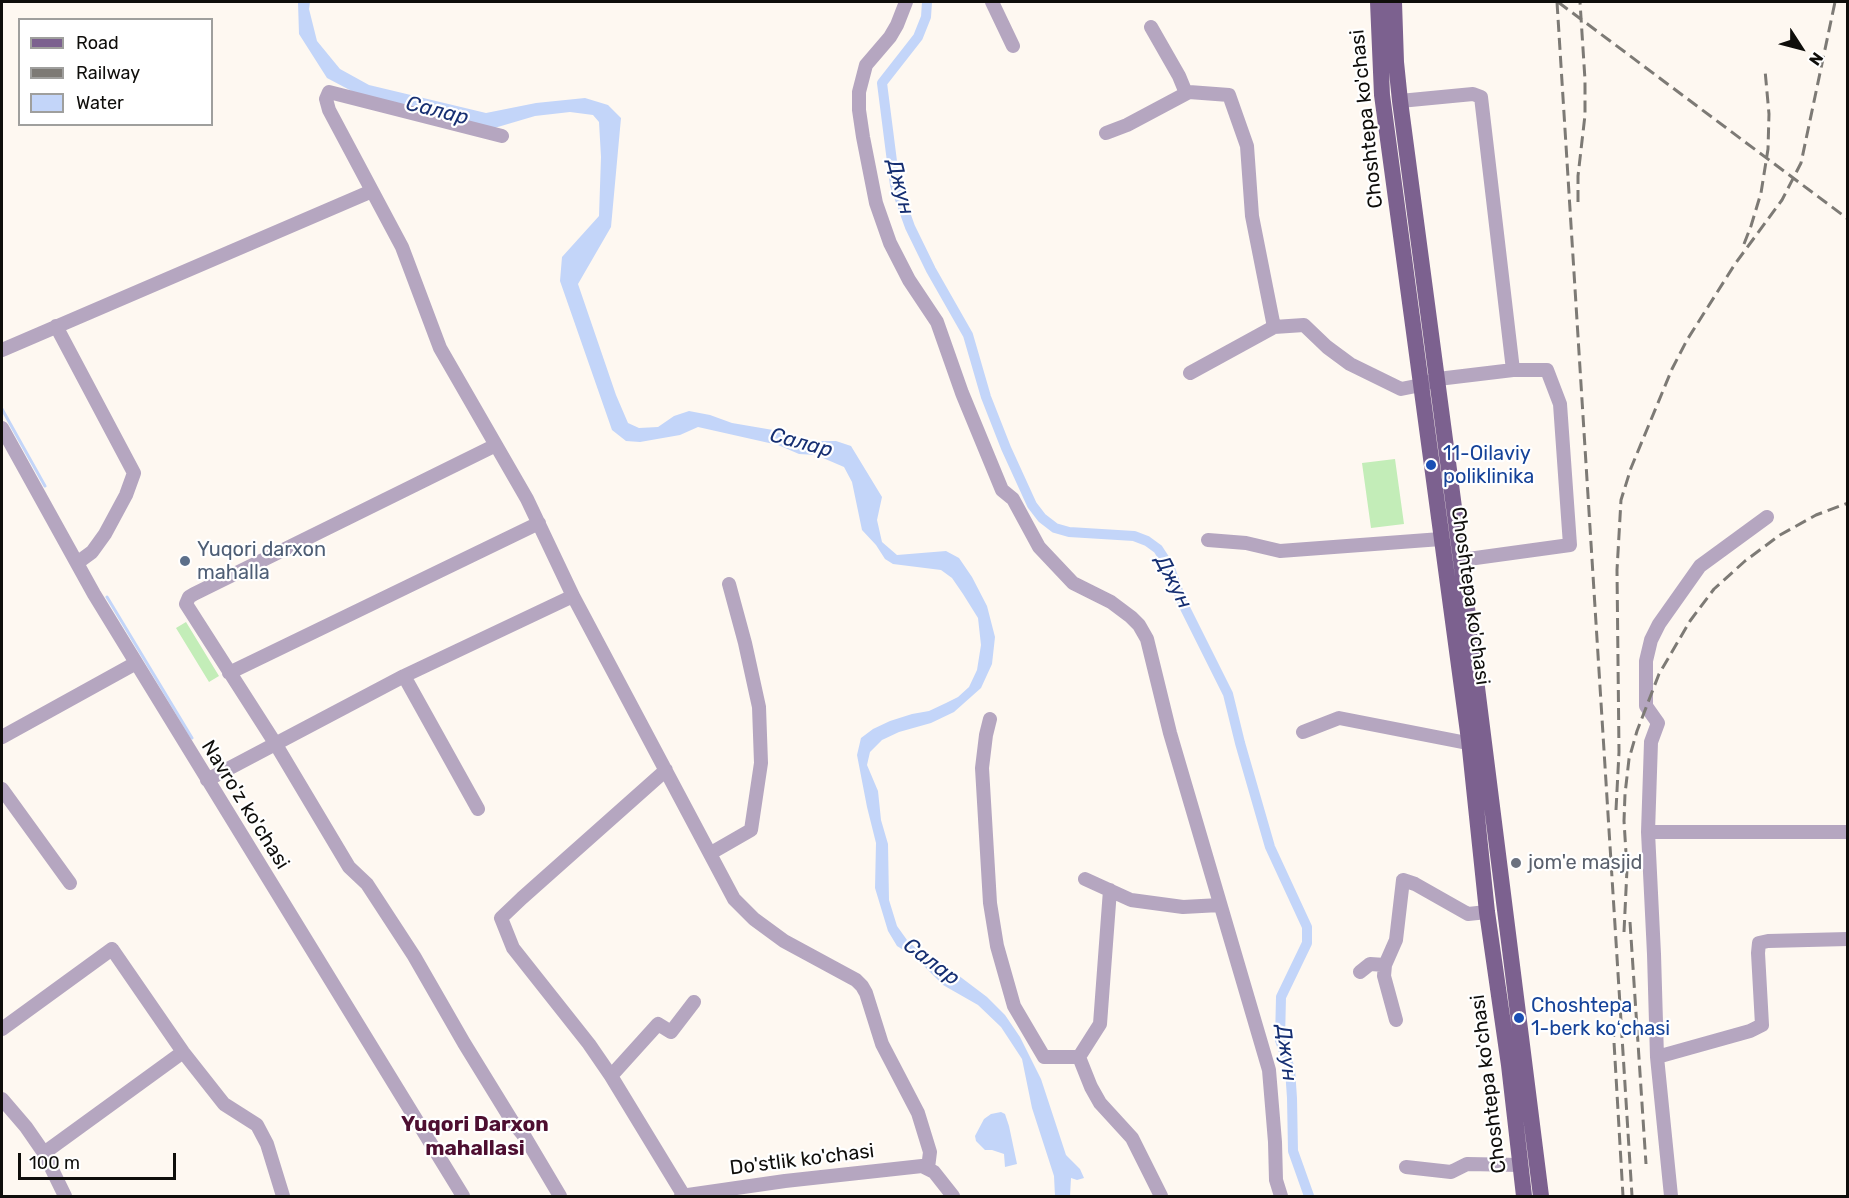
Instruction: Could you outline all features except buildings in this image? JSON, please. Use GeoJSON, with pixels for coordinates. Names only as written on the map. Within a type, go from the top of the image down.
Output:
{"type":"FeatureCollection","features":[{"type":"Feature","properties":{"kind":"main road","name":"Choshtepa ko'chasi"},"geometry":{"type":"LineString","coordinates":[[1378,2],[1382,95],[1469,740],[1487,912],[1509,1065],[1524,1197]]}},
{"type":"Feature","properties":{"kind":"main road","name":"Choshtepa ko'chasi"},"geometry":{"type":"LineString","coordinates":[[1394,2],[1400,101],[1438,379],[1541,1197]]}},
{"type":"Feature","properties":{"kind":"street"},"geometry":{"type":"LineString","coordinates":[[906,2],[890,37],[866,65],[859,92],[863,137],[876,203],[890,243],[909,280],[938,321],[962,393],[1002,490],[1013,499],[1039,547],[1073,584],[1111,602],[1131,617],[1147,639],[1170,733],[1269,1070],[1276,1180],[1281,1197]]}},
{"type":"Feature","properties":{"kind":"street"},"geometry":{"type":"LineString","coordinates":[[992,2],[1013,46]]}},
{"type":"Feature","properties":{"kind":"street"},"geometry":{"type":"LineString","coordinates":[[1151,27],[1186,93]]}},
{"type":"Feature","properties":{"kind":"street"},"geometry":{"type":"LineString","coordinates":[[502,136],[329,92],[326,99],[329,110],[402,247],[440,348],[539,523],[573,596],[735,899],[743,909],[784,941],[856,980],[862,986],[882,1044],[918,1113],[930,1152],[928,1168],[939,1177],[952,1197]]}},
{"type":"Feature","properties":{"kind":"street"},"geometry":{"type":"LineString","coordinates":[[1106,133],[1127,125],[1189,92],[1229,95],[1247,146],[1252,216],[1274,327]]}},
{"type":"Feature","properties":{"kind":"street"},"geometry":{"type":"LineString","coordinates":[[1400,101],[1473,94],[1481,97],[1513,370]]}},
{"type":"Feature","properties":{"kind":"street"},"geometry":{"type":"LineString","coordinates":[[2,350],[372,190]]}},
{"type":"Feature","properties":{"kind":"street"},"geometry":{"type":"LineString","coordinates":[[56,326],[134,473],[126,495],[105,534],[92,552],[77,563]]}},
{"type":"Feature","properties":{"kind":"street"},"geometry":{"type":"LineString","coordinates":[[1190,373],[1274,327],[1304,326],[1327,347],[1350,363],[1401,389],[1438,379],[1513,370],[1547,370],[1560,404],[1570,545],[1461,560]]}},
{"type":"Feature","properties":{"kind":"street","name":"Navro'z ko'chasi"},"geometry":{"type":"LineString","coordinates":[[2,428],[136,663],[463,1197]]}},
{"type":"Feature","properties":{"kind":"street"},"geometry":{"type":"LineString","coordinates":[[496,445],[189,597],[186,604],[275,742],[349,867],[367,884],[414,956],[464,1043],[512,1121],[525,1137],[560,1197]]}},
{"type":"Feature","properties":{"kind":"street"},"geometry":{"type":"LineString","coordinates":[[1671,1197],[1657,1057],[1648,832],[1651,742],[1658,723],[1646,706],[1646,661],[1651,640],[1659,624],[1700,566],[1767,517]]}},
{"type":"Feature","properties":{"kind":"street"},"geometry":{"type":"LineString","coordinates":[[230,673],[539,523]]}},
{"type":"Feature","properties":{"kind":"street"},"geometry":{"type":"LineString","coordinates":[[1208,540],[1246,543],[1280,551],[1441,539]]}},
{"type":"Feature","properties":{"kind":"street"},"geometry":{"type":"LineString","coordinates":[[711,853],[751,830],[761,763],[759,707],[729,584]]}},
{"type":"Feature","properties":{"kind":"street"},"geometry":{"type":"LineString","coordinates":[[207,780],[275,742],[404,676],[573,596]]}},
{"type":"Feature","properties":{"kind":"street"},"geometry":{"type":"LineString","coordinates":[[2,737],[136,663]]}},
{"type":"Feature","properties":{"kind":"street"},"geometry":{"type":"LineString","coordinates":[[404,676],[478,809]]}},
{"type":"Feature","properties":{"kind":"street"},"geometry":{"type":"LineString","coordinates":[[1303,732],[1339,718],[1450,740],[1462,742],[1469,740]]}},
{"type":"Feature","properties":{"kind":"street"},"geometry":{"type":"LineString","coordinates":[[990,719],[982,768],[990,903],[997,946],[1014,1006],[1044,1057],[1079,1057]]}},
{"type":"Feature","properties":{"kind":"street"},"geometry":{"type":"LineString","coordinates":[[666,770],[501,918],[513,948],[589,1044],[611,1076],[682,1196]]}},
{"type":"Feature","properties":{"kind":"street"},"geometry":{"type":"LineString","coordinates":[[2,789],[70,883]]}},
{"type":"Feature","properties":{"kind":"street"},"geometry":{"type":"LineString","coordinates":[[1648,832],[1848,832]]}},
{"type":"Feature","properties":{"kind":"street"},"geometry":{"type":"LineString","coordinates":[[1085,879],[1131,900],[1183,907],[1220,904]]}},
{"type":"Feature","properties":{"kind":"street"},"geometry":{"type":"LineString","coordinates":[[1395,1020],[1384,976],[1385,965],[1396,940],[1403,880],[1415,884],[1468,914],[1487,912]]}},
{"type":"Feature","properties":{"kind":"street"},"geometry":{"type":"LineString","coordinates":[[1079,1057],[1100,1024],[1110,891]]}},
{"type":"Feature","properties":{"kind":"street"},"geometry":{"type":"LineString","coordinates":[[1657,1057],[1750,1031],[1762,1025],[1759,944],[1768,941],[1848,939]]}},
{"type":"Feature","properties":{"kind":"street"},"geometry":{"type":"LineString","coordinates":[[2,1029],[112,949],[183,1052],[224,1104],[257,1125],[267,1144],[283,1197]]}},
{"type":"Feature","properties":{"kind":"street"},"geometry":{"type":"LineString","coordinates":[[1360,972],[1370,964],[1385,965]]}},
{"type":"Feature","properties":{"kind":"street"},"geometry":{"type":"LineString","coordinates":[[611,1076],[658,1024],[671,1032],[694,1002]]}},
{"type":"Feature","properties":{"kind":"street"},"geometry":{"type":"LineString","coordinates":[[44,1153],[183,1052]]}},
{"type":"Feature","properties":{"kind":"street"},"geometry":{"type":"LineString","coordinates":[[1079,1057],[1100,1103],[1132,1138],[1161,1197]]}},
{"type":"Feature","properties":{"kind":"street"},"geometry":{"type":"LineString","coordinates":[[2,1099],[44,1153],[64,1197]]}},
{"type":"Feature","properties":{"kind":"street"},"geometry":{"type":"LineString","coordinates":[[1406,1167],[1451,1172],[1467,1164],[1520,1165]]}},
{"type":"Feature","properties":{"kind":"street","name":"Do'stlik ko'chasi"},"geometry":{"type":"LineString","coordinates":[[682,1196],[914,1166],[928,1168]]}},
{"type":"Feature","properties":{"kind":"green space"},"geometry":{"type":"Polygon","coordinates":[[[1395,459],[1404,524],[1371,528],[1362,463],[1395,459]]]}},
{"type":"Feature","properties":{"kind":"green space"},"geometry":{"type":"Polygon","coordinates":[[[186,622],[219,676],[209,682],[176,628],[186,622]]]}},
{"type":"Feature","properties":{"kind":"water","name":"Салар"},"geometry":{"type":"Polygon","coordinates":[[[298,2],[310,2],[309,9],[317,41],[340,69],[369,85],[486,113],[536,103],[585,98],[608,105],[621,118],[611,227],[578,284],[616,395],[628,423],[639,428],[658,427],[674,416],[689,411],[732,423],[773,430],[793,437],[816,441],[836,441],[851,446],[882,497],[877,520],[882,542],[897,555],[946,551],[959,558],[972,577],[987,606],[995,637],[992,664],[981,688],[954,712],[931,723],[899,732],[882,740],[870,752],[867,765],[878,791],[881,820],[888,844],[889,900],[897,926],[919,951],[938,960],[987,997],[1005,1015],[1020,1037],[1041,1079],[1066,1155],[1080,1169],[1084,1178],[1077,1180],[1071,1178],[1070,1196],[1055,1196],[1054,1176],[1032,1108],[1022,1059],[1001,1027],[978,1005],[943,985],[916,958],[897,946],[888,931],[875,888],[876,843],[857,755],[861,738],[890,721],[929,711],[946,703],[958,697],[969,687],[977,670],[981,645],[978,618],[963,594],[952,578],[941,570],[893,564],[885,559],[862,530],[852,482],[844,467],[816,455],[799,454],[778,445],[698,427],[680,435],[640,442],[626,441],[612,430],[560,281],[562,257],[599,216],[601,157],[599,122],[593,115],[570,112],[535,116],[491,129],[363,97],[327,78],[299,34],[298,2]]]}},
{"type":"Feature","properties":{"kind":"water"},"geometry":{"type":"Polygon","coordinates":[[[1001,1112],[1005,1114],[1009,1126],[1017,1164],[1005,1167],[1004,1154],[985,1150],[976,1141],[975,1136],[984,1119],[991,1114],[1001,1112]]]}},
{"type":"Feature","properties":{"kind":"waterway","name":"Джун"},"geometry":{"type":"LineString","coordinates":[[927,2],[926,17],[918,37],[882,83],[895,185],[910,227],[931,270],[968,335],[986,397],[1032,505],[1042,518],[1055,528],[1069,532],[1134,536],[1158,549],[1169,566],[1182,602],[1228,694],[1270,847],[1307,927],[1307,943],[1281,997],[1280,1040],[1290,1069],[1293,1151],[1309,1196]]}},
{"type":"Feature","properties":{"kind":"waterway"},"geometry":{"type":"LineString","coordinates":[[2,409],[45,486]]}},
{"type":"Feature","properties":{"kind":"waterway"},"geometry":{"type":"LineString","coordinates":[[107,597],[192,738]]}},
{"type":"Feature","properties":{"kind":"railway"},"geometry":{"type":"LineString","coordinates":[[1557,2],[1632,1196]]}},
{"type":"Feature","properties":{"kind":"railway"},"geometry":{"type":"LineString","coordinates":[[1558,2],[1848,219]]}},
{"type":"Feature","properties":{"kind":"railway"},"geometry":{"type":"LineString","coordinates":[[1578,202],[1578,176],[1585,115],[1580,2]]}},
{"type":"Feature","properties":{"kind":"railway"},"geometry":{"type":"LineString","coordinates":[[1616,810],[1619,752],[1617,570],[1621,500],[1631,468],[1672,369],[1687,340],[1735,264],[1782,200],[1801,163],[1835,2]]}},
{"type":"Feature","properties":{"kind":"railway"},"geometry":{"type":"LineString","coordinates":[[1744,244],[1761,193],[1768,149],[1769,114],[1765,70]]}},
{"type":"Feature","properties":{"kind":"railway"},"geometry":{"type":"LineString","coordinates":[[1624,932],[1627,869],[1624,821],[1629,759],[1659,674],[1690,621],[1714,589],[1745,561],[1780,535],[1816,515],[1848,503]]}},
{"type":"Feature","properties":{"kind":"railway"},"geometry":{"type":"LineString","coordinates":[[1630,922],[1646,1164]]}},
{"type":"Feature","properties":{"kind":"railway"},"geometry":{"type":"LineString","coordinates":[[1613,1025],[1623,1196]]}},
{"type":"Feature","properties":{"kind":"place","name":"11-Oilaviy poliklinika"},"geometry":{"type":"Point","coordinates":[1431,465]}},
{"type":"Feature","properties":{"kind":"place","name":"Yuqori darxon mahalla"},"geometry":{"type":"Point","coordinates":[185,561]}},
{"type":"Feature","properties":{"kind":"place","name":"jom'e masjid"},"geometry":{"type":"Point","coordinates":[1516,863]}},
{"type":"Feature","properties":{"kind":"place","name":"Choshtepa 1-berk koʻchasi"},"geometry":{"type":"Point","coordinates":[1519,1018]}},
{"type":"Feature","properties":{"kind":"district","name":"Yuqori Darxon mahallasi"},"geometry":{"type":"Point","coordinates":[475,1137]}}]}
